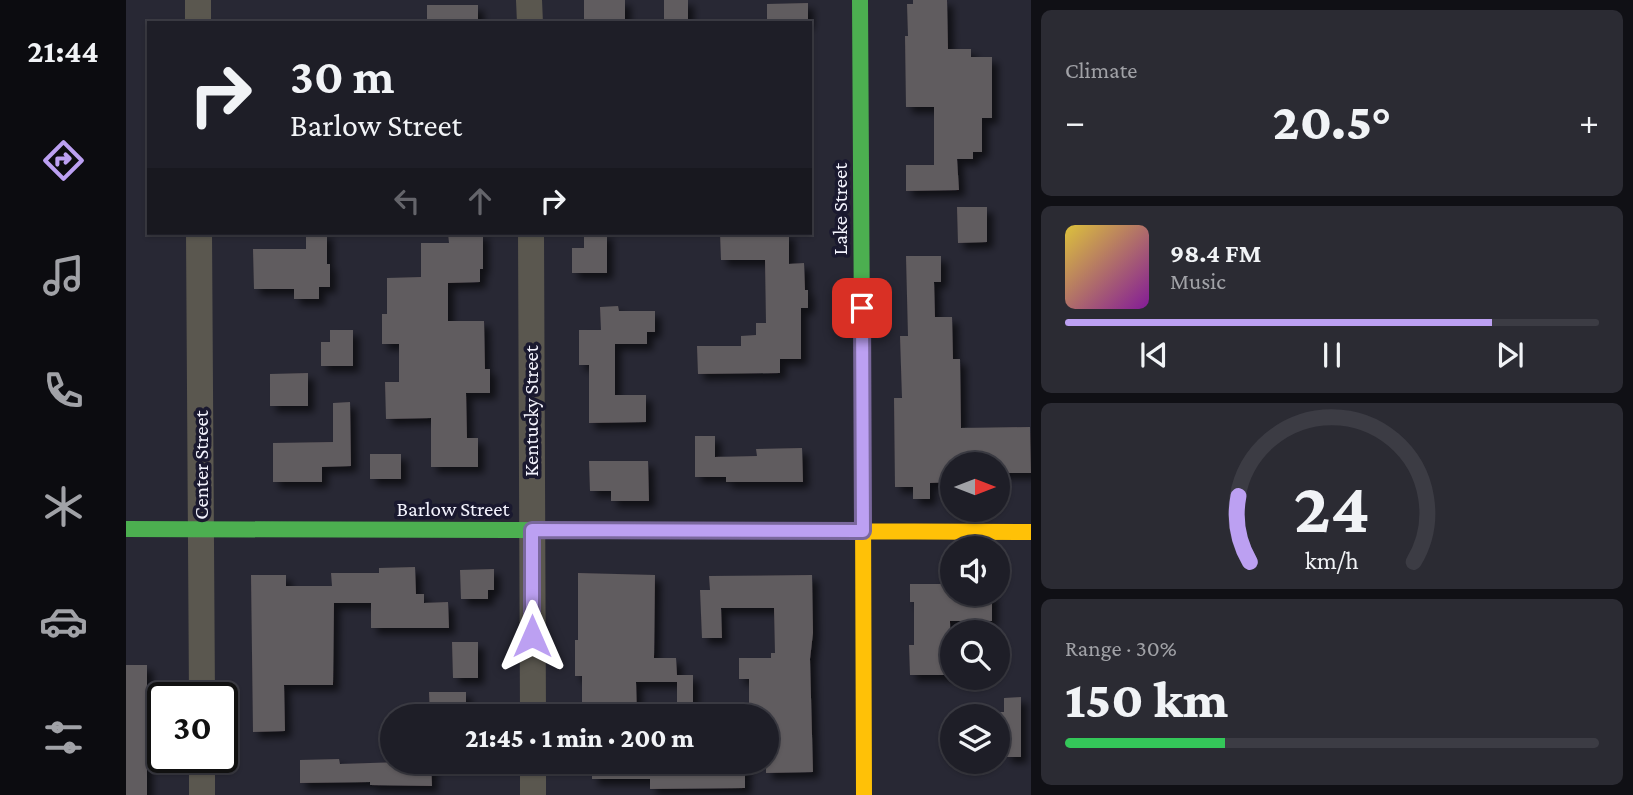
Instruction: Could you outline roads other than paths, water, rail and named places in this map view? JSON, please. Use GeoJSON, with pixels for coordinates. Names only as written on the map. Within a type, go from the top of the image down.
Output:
{"type":"FeatureCollection","features":[{"type":"Feature","properties":{"kind":"street"},"geometry":{"type":"LineString","coordinates":[[198,0],[198,21]]}},
{"type":"Feature","properties":{"kind":"street"},"geometry":{"type":"LineString","coordinates":[[530,0],[530,21]]}},
{"type":"Feature","properties":{"kind":"street","name":"Lake Street"},"geometry":{"type":"LineString","coordinates":[[860,0],[864,795]]}},
{"type":"Feature","properties":{"kind":"street","name":"Center Street"},"geometry":{"type":"LineString","coordinates":[[200,235],[202,682]]}},
{"type":"Feature","properties":{"kind":"street","name":"Kentucky Street"},"geometry":{"type":"LineString","coordinates":[[530,235],[533,704]]}},
{"type":"Feature","properties":{"kind":"street","name":"Barlow Street"},"geometry":{"type":"LineString","coordinates":[[126,529],[1031,532]]}},
{"type":"Feature","properties":{"kind":"street"},"geometry":{"type":"LineString","coordinates":[[202,773],[202,795]]}},
{"type":"Feature","properties":{"kind":"street"},"geometry":{"type":"LineString","coordinates":[[533,774],[533,795]]}}]}
